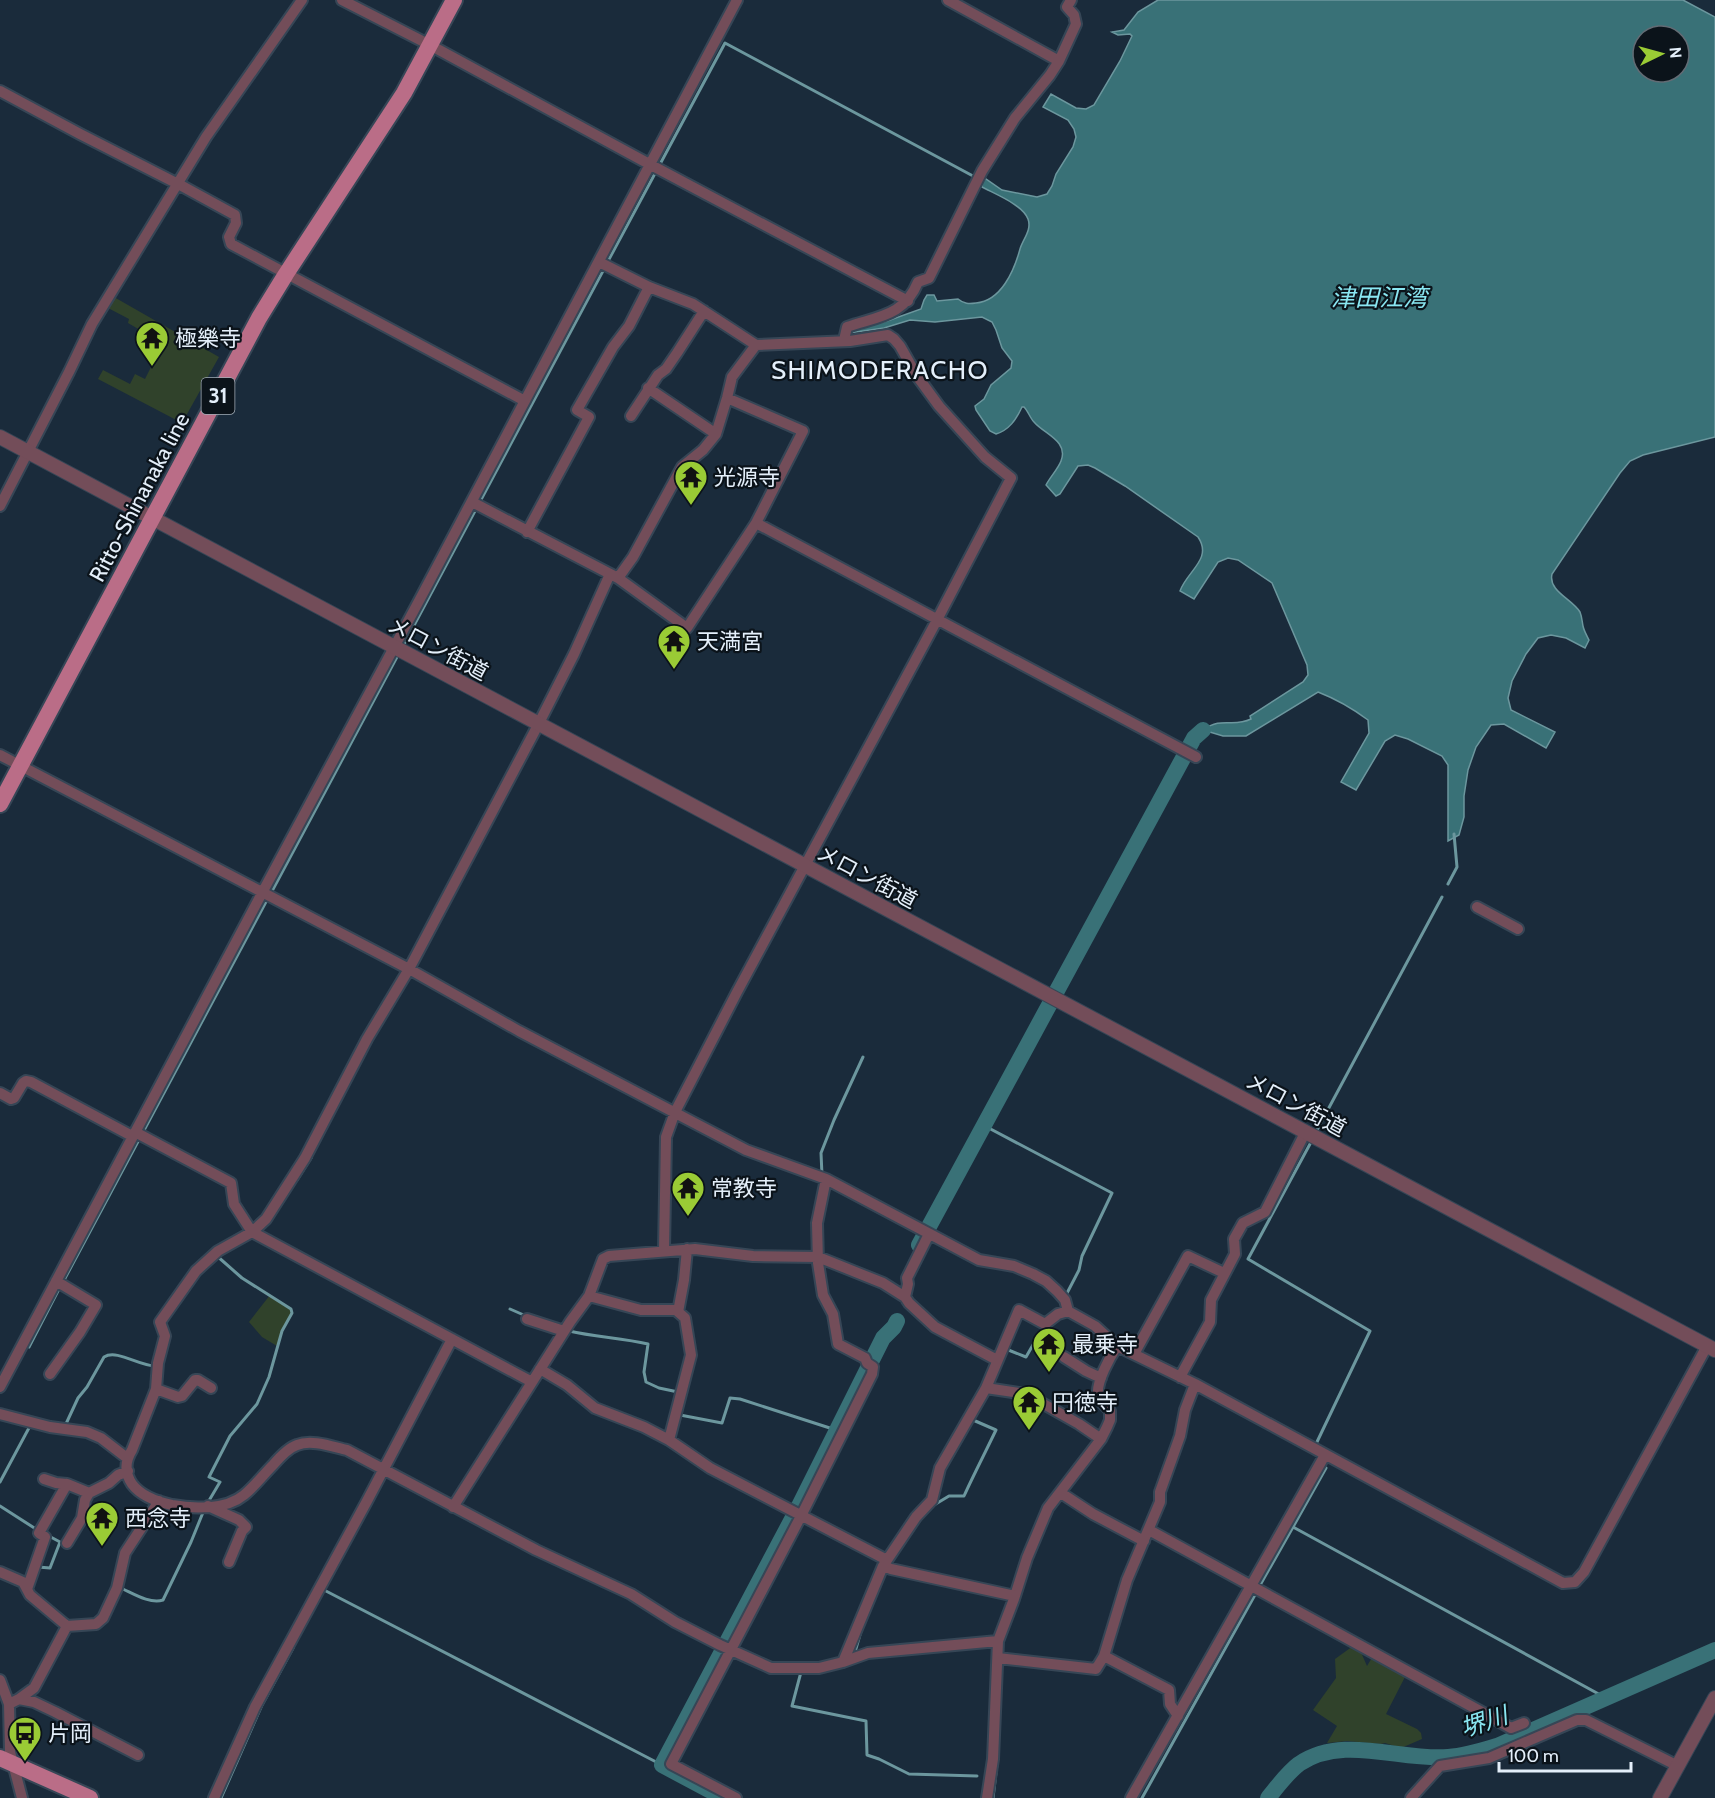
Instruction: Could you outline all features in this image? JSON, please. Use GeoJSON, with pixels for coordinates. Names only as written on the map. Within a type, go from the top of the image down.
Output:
{"type":"FeatureCollection","features":[{"type":"Feature","properties":{"kind":"main road","name":"Ritto-Shinanaka line"},"geometry":{"type":"LineString","coordinates":[[0,804],[259,318],[404,93],[454,0]]}},
{"type":"Feature","properties":{"kind":"main road"},"geometry":{"type":"LineString","coordinates":[[7,1761],[90,1798]]}},
{"type":"Feature","properties":{"kind":"street"},"geometry":{"type":"LineString","coordinates":[[0,506],[92,324],[176,184],[237,91],[302,0]]}},
{"type":"Feature","properties":{"kind":"street"},"geometry":{"type":"LineString","coordinates":[[342,0],[908,301]]}},
{"type":"Feature","properties":{"kind":"street"},"geometry":{"type":"LineString","coordinates":[[0,1387],[59,1283],[477,504],[525,401],[604,265],[737,0]]}},
{"type":"Feature","properties":{"kind":"street"},"geometry":{"type":"LineString","coordinates":[[948,0],[1059,61]]}},
{"type":"Feature","properties":{"kind":"street"},"geometry":{"type":"LineString","coordinates":[[844,340],[848,327],[901,308],[908,301],[918,282],[929,278],[987,162],[1015,118],[1059,61],[1076,24],[1074,15],[1067,8],[1071,0]]}},
{"type":"Feature","properties":{"kind":"street"},"geometry":{"type":"LineString","coordinates":[[0,91],[235,215],[236,223],[229,237],[231,244],[525,401]]}},
{"type":"Feature","properties":{"kind":"street"},"geometry":{"type":"LineString","coordinates":[[604,265],[649,287],[691,303],[756,345],[888,335],[900,346],[917,376],[939,406],[985,457],[1011,478],[675,1112],[666,1137],[664,1250]]}},
{"type":"Feature","properties":{"kind":"street"},"geometry":{"type":"LineString","coordinates":[[527,531],[589,417],[577,410],[613,347],[629,326],[649,287]]}},
{"type":"Feature","properties":{"kind":"street"},"geometry":{"type":"LineString","coordinates":[[631,416],[648,388],[677,353],[704,310]]}},
{"type":"Feature","properties":{"kind":"street"},"geometry":{"type":"LineString","coordinates":[[756,345],[732,376],[716,434],[703,450],[682,467],[633,557],[614,576],[409,969],[367,1039],[304,1158],[266,1218],[252,1232],[218,1251],[196,1271],[160,1322],[165,1336],[158,1363],[156,1389],[125,1464],[132,1484],[144,1495],[182,1506],[208,1506],[227,1503],[244,1495],[279,1458],[295,1446],[300,1444],[326,1445],[347,1450],[536,1551],[632,1594],[675,1622],[771,1668],[819,1668],[868,1653],[998,1641]]}},
{"type":"Feature","properties":{"kind":"street"},"geometry":{"type":"LineString","coordinates":[[648,388],[716,434]]}},
{"type":"Feature","properties":{"kind":"street"},"geometry":{"type":"LineString","coordinates":[[477,504],[614,576],[687,628],[756,523],[803,431],[727,398]]}},
{"type":"Feature","properties":{"kind":"street","name":"メロン街道"},"geometry":{"type":"LineString","coordinates":[[0,437],[805,867],[1713,1345]]}},
{"type":"Feature","properties":{"kind":"street"},"geometry":{"type":"LineString","coordinates":[[756,523],[1196,757]]}},
{"type":"Feature","properties":{"kind":"street"},"geometry":{"type":"LineString","coordinates":[[0,755],[409,969],[519,1031],[746,1150],[826,1179],[979,1260],[1014,1266],[1033,1274],[1046,1281],[1057,1291],[1065,1300],[1068,1311]]}},
{"type":"Feature","properties":{"kind":"street"},"geometry":{"type":"LineString","coordinates":[[1477,907],[1518,929]]}},
{"type":"Feature","properties":{"kind":"street"},"geometry":{"type":"LineString","coordinates":[[0,1093],[12,1099],[22,1083],[31,1082],[231,1183],[234,1204],[252,1232],[532,1382]]}},
{"type":"Feature","properties":{"kind":"street"},"geometry":{"type":"LineString","coordinates":[[1180,1377],[1210,1322],[1211,1300],[1235,1254],[1234,1239],[1243,1223],[1265,1212],[1305,1132]]}},
{"type":"Feature","properties":{"kind":"street"},"geometry":{"type":"LineString","coordinates":[[736,1798],[671,1764],[727,1648],[872,1374],[873,1367],[865,1358],[838,1344],[832,1314],[823,1294],[818,1257],[817,1223],[826,1179]]}},
{"type":"Feature","properties":{"kind":"street"},"geometry":{"type":"LineString","coordinates":[[905,1297],[907,1278],[927,1233]]}},
{"type":"Feature","properties":{"kind":"street"},"geometry":{"type":"LineString","coordinates":[[678,1312],[687,1249]]}},
{"type":"Feature","properties":{"kind":"street"},"geometry":{"type":"LineString","coordinates":[[453,1508],[564,1331],[589,1296],[603,1259],[609,1256],[638,1255],[664,1250],[707,1249],[723,1254],[818,1257],[883,1283],[905,1297],[935,1327],[998,1360]]}},
{"type":"Feature","properties":{"kind":"street"},"geometry":{"type":"LineString","coordinates":[[1134,1354],[1188,1256],[1224,1273]]}},
{"type":"Feature","properties":{"kind":"street"},"geometry":{"type":"LineString","coordinates":[[50,1374],[96,1305],[59,1283]]}},
{"type":"Feature","properties":{"kind":"street"},"geometry":{"type":"LineString","coordinates":[[589,1296],[641,1310],[676,1310],[685,1318],[691,1355],[669,1440]]}},
{"type":"Feature","properties":{"kind":"street"},"geometry":{"type":"LineString","coordinates":[[843,1662],[885,1563],[916,1517],[932,1500],[940,1468],[986,1388],[1019,1310],[1045,1324],[1058,1314],[1068,1311],[1090,1323],[1117,1346],[1195,1384],[1563,1583],[1575,1582],[1584,1572],[1713,1345]]}},
{"type":"Feature","properties":{"kind":"street"},"geometry":{"type":"LineString","coordinates":[[527,1319],[564,1331]]}},
{"type":"Feature","properties":{"kind":"street"},"geometry":{"type":"LineString","coordinates":[[214,1798],[255,1707],[452,1339]]}},
{"type":"Feature","properties":{"kind":"street"},"geometry":{"type":"LineString","coordinates":[[987,1798],[993,1759],[998,1641],[1027,1558],[1048,1508],[1101,1439],[1110,1420],[1110,1411],[1099,1399],[1098,1393],[1101,1378],[1117,1346]]}},
{"type":"Feature","properties":{"kind":"street"},"geometry":{"type":"LineString","coordinates":[[1064,1357],[1101,1378]]}},
{"type":"Feature","properties":{"kind":"street"},"geometry":{"type":"LineString","coordinates":[[540,1369],[567,1385],[595,1408],[644,1427],[669,1440],[710,1468],[797,1513],[885,1563],[891,1569],[1015,1596]]}},
{"type":"Feature","properties":{"kind":"street"},"geometry":{"type":"LineString","coordinates":[[156,1389],[178,1397],[185,1394],[195,1380],[211,1388]]}},
{"type":"Feature","properties":{"kind":"street"},"geometry":{"type":"LineString","coordinates":[[998,1658],[1096,1669],[1104,1656],[1127,1580],[1160,1502],[1160,1492],[1195,1384]]}},
{"type":"Feature","properties":{"kind":"street"},"geometry":{"type":"LineString","coordinates":[[986,1388],[1026,1394],[1101,1439]]}},
{"type":"Feature","properties":{"kind":"street"},"geometry":{"type":"LineString","coordinates":[[0,1414],[50,1427],[87,1432],[101,1438],[127,1458]]}},
{"type":"Feature","properties":{"kind":"street"},"geometry":{"type":"LineString","coordinates":[[1131,1798],[1325,1455]]}},
{"type":"Feature","properties":{"kind":"street"},"geometry":{"type":"LineString","coordinates":[[67,1543],[82,1518],[85,1500],[89,1493],[128,1471]]}},
{"type":"Feature","properties":{"kind":"street"},"geometry":{"type":"LineString","coordinates":[[44,1479],[67,1484],[89,1493]]}},
{"type":"Feature","properties":{"kind":"street"},"geometry":{"type":"LineString","coordinates":[[27,1589],[45,1537],[39,1533],[67,1484]]}},
{"type":"Feature","properties":{"kind":"street"},"geometry":{"type":"LineString","coordinates":[[1061,1493],[1093,1514],[1146,1535],[1251,1586],[1511,1728],[1524,1723]]}},
{"type":"Feature","properties":{"kind":"street"},"geometry":{"type":"LineString","coordinates":[[0,1572],[23,1582],[30,1595],[67,1626],[96,1624],[103,1618],[117,1588],[125,1553],[159,1501]]}},
{"type":"Feature","properties":{"kind":"street"},"geometry":{"type":"LineString","coordinates":[[208,1506],[239,1520],[246,1527],[242,1531],[229,1562]]}},
{"type":"Feature","properties":{"kind":"street"},"geometry":{"type":"LineString","coordinates":[[14,1702],[34,1688],[67,1626]]}},
{"type":"Feature","properties":{"kind":"street"},"geometry":{"type":"LineString","coordinates":[[1104,1656],[1169,1690],[1170,1704],[1178,1716]]}},
{"type":"Feature","properties":{"kind":"street"},"geometry":{"type":"LineString","coordinates":[[0,1680],[14,1702],[9,1734],[10,1752],[7,1761],[22,1798]]}},
{"type":"Feature","properties":{"kind":"street"},"geometry":{"type":"LineString","coordinates":[[1660,1798],[1715,1698]]}},
{"type":"Feature","properties":{"kind":"street"},"geometry":{"type":"LineString","coordinates":[[14,1702],[34,1702],[138,1755]]}},
{"type":"Feature","properties":{"kind":"street"},"geometry":{"type":"LineString","coordinates":[[1411,1798],[1440,1766],[1489,1758],[1577,1720],[1586,1720],[1678,1766]]}},
{"type":"Feature","properties":{"kind":"shaded area"},"geometry":{"type":"Polygon","coordinates":[[[114,297],[219,357],[182,423],[98,379],[103,370],[130,384],[135,374],[145,379],[154,361],[145,356],[152,342],[138,335],[140,330],[128,323],[129,319],[108,308],[114,297]]]}},
{"type":"Feature","properties":{"kind":"shaded area"},"geometry":{"type":"Polygon","coordinates":[[[270,1295],[290,1309],[292,1313],[277,1346],[262,1337],[249,1322],[270,1295]]]}},
{"type":"Feature","properties":{"kind":"shaded area"},"geometry":{"type":"Polygon","coordinates":[[[1353,1646],[1360,1650],[1367,1666],[1373,1656],[1406,1675],[1386,1714],[1417,1729],[1422,1739],[1401,1748],[1385,1743],[1347,1741],[1327,1743],[1337,1726],[1313,1710],[1336,1678],[1335,1659],[1353,1646]]]}},
{"type":"Feature","properties":{"kind":"water","name":"津田江湾"},"geometry":{"type":"Polygon","coordinates":[[[1158,0],[1683,0],[1715,17],[1715,437],[1643,455],[1630,461],[1552,574],[1557,590],[1580,612],[1583,628],[1589,640],[1585,648],[1566,638],[1551,635],[1538,638],[1526,654],[1512,681],[1508,698],[1511,710],[1555,732],[1546,748],[1504,724],[1491,725],[1476,747],[1468,770],[1464,817],[1459,835],[1448,841],[1448,765],[1442,756],[1395,735],[1385,741],[1356,790],[1341,782],[1369,733],[1368,720],[1318,692],[1246,736],[1223,736],[1203,730],[1216,724],[1238,723],[1251,719],[1250,716],[1303,682],[1308,675],[1307,665],[1272,583],[1238,560],[1228,558],[1218,562],[1194,599],[1180,591],[1201,558],[1202,545],[1198,537],[1125,486],[1088,465],[1078,466],[1060,494],[1056,496],[1046,485],[1061,461],[1063,454],[1059,443],[1034,422],[1024,407],[1008,427],[996,434],[990,431],[976,410],[975,406],[984,399],[991,385],[1011,368],[1012,361],[1002,348],[992,322],[982,317],[935,322],[910,320],[884,328],[849,333],[849,331],[921,309],[927,295],[934,295],[937,301],[958,299],[971,304],[985,301],[999,291],[1014,266],[1029,223],[1021,209],[982,187],[983,177],[1002,190],[1037,197],[1047,194],[1056,174],[1073,147],[1076,137],[1068,120],[1043,107],[1051,94],[1076,108],[1086,109],[1094,105],[1132,36],[1112,32],[1124,30],[1138,12],[1158,0]]]}},
{"type":"Feature","properties":{"kind":"waterway"},"geometry":{"type":"LineString","coordinates":[[607,263],[725,43],[973,176]]}},
{"type":"Feature","properties":{"kind":"waterway"},"geometry":{"type":"LineString","coordinates":[[403,646],[604,269]]}},
{"type":"Feature","properties":{"kind":"waterway"},"geometry":{"type":"LineString","coordinates":[[271,893],[398,655]]}},
{"type":"Feature","properties":{"kind":"waterway"},"geometry":{"type":"LineString","coordinates":[[919,1245],[1194,738],[1203,730]]}},
{"type":"Feature","properties":{"kind":"waterway"},"geometry":{"type":"LineString","coordinates":[[1448,884],[1457,867],[1454,834]]}},
{"type":"Feature","properties":{"kind":"waterway"},"geometry":{"type":"LineString","coordinates":[[1317,1130],[1442,897]]}},
{"type":"Feature","properties":{"kind":"waterway"},"geometry":{"type":"LineString","coordinates":[[63,1282],[268,898]]}},
{"type":"Feature","properties":{"kind":"waterway"},"geometry":{"type":"LineString","coordinates":[[822,1175],[821,1153],[863,1057]]}},
{"type":"Feature","properties":{"kind":"waterway"},"geometry":{"type":"LineString","coordinates":[[983,1125],[1112,1193],[1065,1297]]}},
{"type":"Feature","properties":{"kind":"waterway"},"geometry":{"type":"LineString","coordinates":[[1310,1144],[1248,1259],[1370,1331],[1317,1446]]}},
{"type":"Feature","properties":{"kind":"waterway"},"geometry":{"type":"LineString","coordinates":[[297,1180],[311,1158]]}},
{"type":"Feature","properties":{"kind":"waterway"},"geometry":{"type":"LineString","coordinates":[[207,1504],[220,1482],[209,1477],[230,1436],[257,1404],[269,1377],[282,1331],[292,1313],[291,1309],[242,1278],[217,1256]]}},
{"type":"Feature","properties":{"kind":"waterway"},"geometry":{"type":"LineString","coordinates":[[29,1347],[60,1287]]}},
{"type":"Feature","properties":{"kind":"waterway"},"geometry":{"type":"LineString","coordinates":[[510,1309],[526,1316]]}},
{"type":"Feature","properties":{"kind":"waterway"},"geometry":{"type":"LineString","coordinates":[[724,1798],[662,1765],[799,1506],[883,1338],[897,1321]]}},
{"type":"Feature","properties":{"kind":"waterway"},"geometry":{"type":"LineString","coordinates":[[1006,1349],[1026,1357],[1047,1327]]}},
{"type":"Feature","properties":{"kind":"waterway"},"geometry":{"type":"LineString","coordinates":[[569,1331],[648,1344],[644,1372],[646,1382],[659,1388],[678,1392]]}},
{"type":"Feature","properties":{"kind":"waterway"},"geometry":{"type":"LineString","coordinates":[[65,1426],[78,1398],[104,1357],[122,1356],[155,1366]]}},
{"type":"Feature","properties":{"kind":"waterway"},"geometry":{"type":"LineString","coordinates":[[680,1415],[722,1423],[730,1398],[740,1399],[836,1430]]}},
{"type":"Feature","properties":{"kind":"waterway"},"geometry":{"type":"LineString","coordinates":[[934,1505],[949,1496],[964,1496],[996,1430],[973,1420],[974,1417]]}},
{"type":"Feature","properties":{"kind":"waterway"},"geometry":{"type":"LineString","coordinates":[[0,1482],[30,1426]]}},
{"type":"Feature","properties":{"kind":"waterway"},"geometry":{"type":"LineString","coordinates":[[1293,1527],[1326,1468]]}},
{"type":"Feature","properties":{"kind":"waterway"},"geometry":{"type":"LineString","coordinates":[[0,1506],[39,1531]]}},
{"type":"Feature","properties":{"kind":"waterway"},"geometry":{"type":"LineString","coordinates":[[120,1591],[123,1589],[148,1600],[163,1600],[204,1510]]}},
{"type":"Feature","properties":{"kind":"waterway"},"geometry":{"type":"LineString","coordinates":[[1259,1587],[1293,1527],[1606,1698]]}},
{"type":"Feature","properties":{"kind":"waterway"},"geometry":{"type":"LineString","coordinates":[[38,1567],[50,1568],[60,1542],[47,1535]]}},
{"type":"Feature","properties":{"kind":"waterway"},"geometry":{"type":"LineString","coordinates":[[323,1592],[324,1590],[662,1765]]}},
{"type":"Feature","properties":{"kind":"waterway"},"geometry":{"type":"LineString","coordinates":[[1142,1798],[1256,1593]]}},
{"type":"Feature","properties":{"kind":"waterway"},"geometry":{"type":"LineString","coordinates":[[850,1654],[855,1652],[861,1631]]}},
{"type":"Feature","properties":{"kind":"waterway"},"geometry":{"type":"LineString","coordinates":[[221,1798],[262,1705],[293,1648]]}},
{"type":"Feature","properties":{"kind":"waterway","name":"堺川"},"geometry":{"type":"LineString","coordinates":[[1268,1798],[1299,1764],[1316,1755],[1353,1750],[1411,1756],[1461,1756],[1497,1746],[1715,1650]]}},
{"type":"Feature","properties":{"kind":"waterway"},"geometry":{"type":"LineString","coordinates":[[801,1672],[792,1706],[866,1721],[867,1755],[909,1774],[977,1776]]}},
{"type":"Feature","properties":{"kind":"waterway"},"geometry":{"type":"LineString","coordinates":[[993,1798],[997,1764]]}},
{"type":"Feature","properties":{"kind":"place","name":"極樂寺"},"geometry":{"type":"Point","coordinates":[152,367]}},
{"type":"Feature","properties":{"kind":"place","name":"光源寺"},"geometry":{"type":"Point","coordinates":[691,506]}},
{"type":"Feature","properties":{"kind":"place","name":"天満宮"},"geometry":{"type":"Point","coordinates":[674,670]}},
{"type":"Feature","properties":{"kind":"place","name":"常教寺"},"geometry":{"type":"Point","coordinates":[688,1217]}},
{"type":"Feature","properties":{"kind":"place","name":"最乗寺"},"geometry":{"type":"Point","coordinates":[1049,1373]}},
{"type":"Feature","properties":{"kind":"place","name":"円徳寺"},"geometry":{"type":"Point","coordinates":[1029,1431]}},
{"type":"Feature","properties":{"kind":"place","name":"西念寺"},"geometry":{"type":"Point","coordinates":[102,1547]}},
{"type":"Feature","properties":{"kind":"place","name":"片岡"},"geometry":{"type":"Point","coordinates":[25,1762]}},
{"type":"Feature","properties":{"kind":"district","name":"SHIMODERACHO"},"geometry":{"type":"Point","coordinates":[880,370]}}]}
